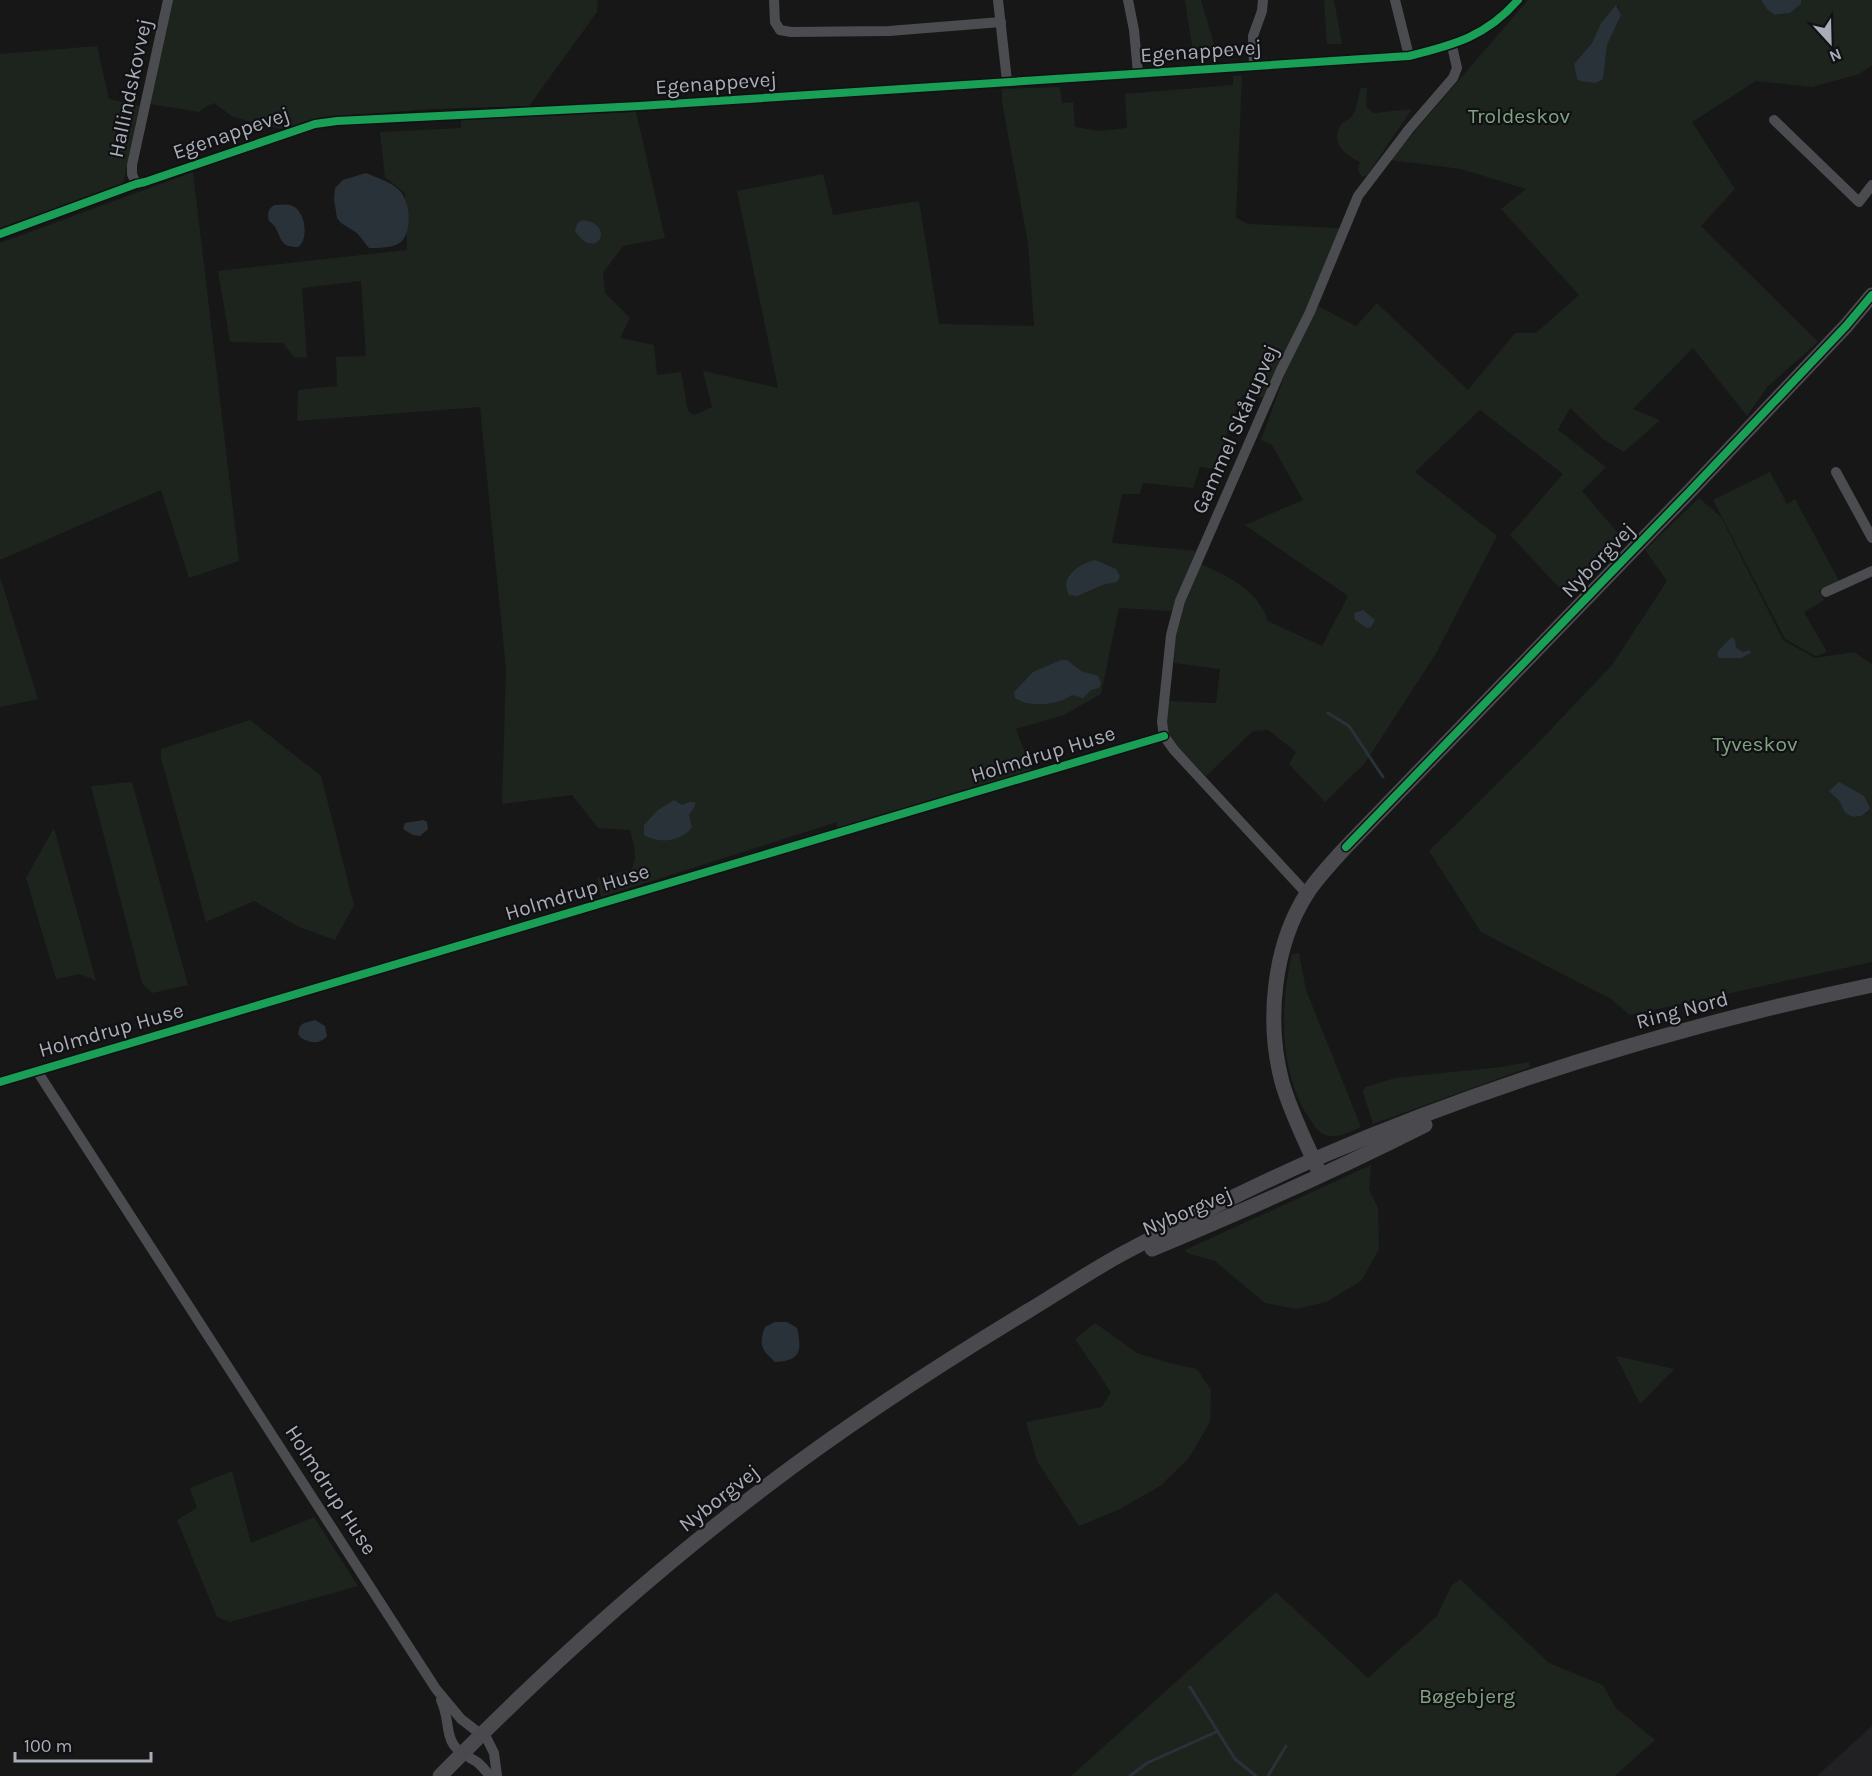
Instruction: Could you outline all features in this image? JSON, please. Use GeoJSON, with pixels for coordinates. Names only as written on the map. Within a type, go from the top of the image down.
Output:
{"type":"FeatureCollection","features":[{"type":"Feature","properties":{"kind":"main road","name":"Nyborgvej"},"geometry":{"type":"LineString","coordinates":[[440,1776],[482,1732],[650,1581],[764,1488],[874,1409],[1057,1294],[1150,1249],[1209,1226],[1317,1167],[1282,1082],[1276,1055],[1274,1027],[1274,1000],[1278,972],[1285,945],[1307,894],[1325,869],[1689,492],[1846,326],[1872,295]]}},
{"type":"Feature","properties":{"kind":"main road","name":"Ring Nord"},"geometry":{"type":"LineString","coordinates":[[1317,1167],[1437,1110],[1506,1086],[1717,1021],[1872,985]]}},
{"type":"Feature","properties":{"kind":"street","name":"Hallindskovvej"},"geometry":{"type":"LineString","coordinates":[[136,184],[132,174],[132,165],[168,0]]}},
{"type":"Feature","properties":{"kind":"street"},"geometry":{"type":"LineString","coordinates":[[774,0],[774,22],[780,30],[791,32],[889,31],[1000,22]]}},
{"type":"Feature","properties":{"kind":"street"},"geometry":{"type":"LineString","coordinates":[[998,0],[1008,81]]}},
{"type":"Feature","properties":{"kind":"street"},"geometry":{"type":"LineString","coordinates":[[1128,0],[1134,30],[1138,74]]}},
{"type":"Feature","properties":{"kind":"street"},"geometry":{"type":"LineString","coordinates":[[1254,65],[1253,36],[1262,11],[1263,0]]}},
{"type":"Feature","properties":{"kind":"street"},"geometry":{"type":"LineString","coordinates":[[1395,0],[1409,56]]}},
{"type":"Feature","properties":{"kind":"street"},"geometry":{"type":"LineString","coordinates":[[1452,46],[1489,27],[1518,0]]}},
{"type":"Feature","properties":{"kind":"street","name":"Egenappevej"},"geometry":{"type":"LineString","coordinates":[[0,234],[294,130],[337,121],[639,106],[1409,56],[1452,46]]}},
{"type":"Feature","properties":{"kind":"street","name":"Gammel Skårupvej"},"geometry":{"type":"LineString","coordinates":[[1164,736],[1162,722],[1171,635],[1180,601],[1280,372],[1311,312],[1358,196],[1409,129],[1453,78],[1457,68],[1452,46]]}},
{"type":"Feature","properties":{"kind":"street"},"geometry":{"type":"LineString","coordinates":[[1774,120],[1859,202],[1872,185]]}},
{"type":"Feature","properties":{"kind":"street"},"geometry":{"type":"LineString","coordinates":[[1836,472],[1872,538]]}},
{"type":"Feature","properties":{"kind":"street"},"geometry":{"type":"LineString","coordinates":[[1826,592],[1871,574]]}},
{"type":"Feature","properties":{"kind":"street"},"geometry":{"type":"LineString","coordinates":[[1164,736],[1174,750],[1307,894]]}},
{"type":"Feature","properties":{"kind":"street","name":"Holmdrup Huse"},"geometry":{"type":"LineString","coordinates":[[0,1082],[1164,736]]}},
{"type":"Feature","properties":{"kind":"street","name":"Holmdrup Huse"},"geometry":{"type":"LineString","coordinates":[[37,1071],[436,1689],[446,1709],[449,1736],[462,1754]]}},
{"type":"Feature","properties":{"kind":"street","name":"Holmdrup Huse"},"geometry":{"type":"LineString","coordinates":[[436,1689],[461,1719],[482,1732]]}},
{"type":"Feature","properties":{"kind":"street"},"geometry":{"type":"LineString","coordinates":[[482,1732],[494,1753],[497,1776]]}},
{"type":"Feature","properties":{"kind":"street"},"geometry":{"type":"LineString","coordinates":[[462,1754],[475,1761],[490,1776]]}},
{"type":"Feature","properties":{"kind":"shaded area"},"geometry":{"type":"Polygon","coordinates":[[[1761,0],[1801,0],[1801,4],[1790,13],[1775,15],[1761,0]]]}},
{"type":"Feature","properties":{"kind":"shaded area"},"geometry":{"type":"Polygon","coordinates":[[[1616,5],[1621,15],[1607,45],[1603,79],[1596,83],[1580,81],[1577,79],[1574,64],[1592,43],[1601,23],[1616,5]]]}},
{"type":"Feature","properties":{"kind":"shaded area"},"geometry":{"type":"Polygon","coordinates":[[[366,173],[393,185],[404,196],[408,211],[408,227],[403,240],[398,244],[369,248],[357,233],[337,218],[335,188],[343,180],[366,173]]]}},
{"type":"Feature","properties":{"kind":"shaded area"},"geometry":{"type":"Polygon","coordinates":[[[275,205],[295,207],[302,217],[305,231],[302,243],[298,247],[291,247],[282,242],[269,221],[269,212],[275,205]]]}},
{"type":"Feature","properties":{"kind":"shaded area"},"geometry":{"type":"Polygon","coordinates":[[[582,220],[593,223],[599,228],[600,239],[596,243],[590,244],[583,240],[575,231],[577,224],[582,220]]]}},
{"type":"Feature","properties":{"kind":"shaded area"},"geometry":{"type":"Polygon","coordinates":[[[1095,560],[1116,569],[1120,576],[1117,582],[1105,584],[1077,596],[1069,595],[1067,582],[1072,572],[1095,560]]]}},
{"type":"Feature","properties":{"kind":"shaded area"},"geometry":{"type":"Polygon","coordinates":[[[1363,610],[1375,620],[1371,627],[1367,628],[1355,620],[1354,613],[1363,610]]]}},
{"type":"Feature","properties":{"kind":"shaded area"},"geometry":{"type":"Polygon","coordinates":[[[1732,637],[1736,648],[1743,652],[1750,650],[1751,653],[1741,658],[1719,658],[1717,654],[1719,650],[1732,637]]]}},
{"type":"Feature","properties":{"kind":"shaded area"},"geometry":{"type":"Polygon","coordinates":[[[1061,660],[1067,660],[1081,671],[1098,676],[1101,683],[1099,688],[1091,690],[1083,698],[1072,695],[1060,701],[1044,704],[1028,703],[1015,698],[1014,692],[1033,672],[1061,660]]]}},
{"type":"Feature","properties":{"kind":"shaded area"},"geometry":{"type":"Polygon","coordinates":[[[1839,782],[1864,796],[1870,808],[1861,816],[1854,817],[1847,814],[1840,802],[1829,791],[1839,782]]]}},
{"type":"Feature","properties":{"kind":"shaded area"},"geometry":{"type":"Polygon","coordinates":[[[674,800],[682,805],[695,802],[689,815],[692,827],[688,832],[670,840],[656,840],[644,835],[644,825],[658,810],[674,800]]]}},
{"type":"Feature","properties":{"kind":"shaded area"},"geometry":{"type":"Polygon","coordinates":[[[423,820],[427,822],[428,829],[420,836],[403,829],[405,823],[423,820]]]}},
{"type":"Feature","properties":{"kind":"shaded area"},"geometry":{"type":"Polygon","coordinates":[[[315,1020],[325,1026],[327,1036],[315,1042],[301,1038],[298,1034],[300,1026],[315,1020]]]}},
{"type":"Feature","properties":{"kind":"shaded area"},"geometry":{"type":"Polygon","coordinates":[[[775,1322],[787,1322],[797,1328],[799,1348],[795,1357],[775,1362],[762,1347],[765,1327],[775,1322]]]}},
{"type":"Feature","properties":{"kind":"shaded area"},"geometry":{"type":"Polygon","coordinates":[[[1872,1726],[1872,1776],[1817,1776],[1872,1726]]]}},
{"type":"Feature","properties":{"kind":"green space"},"geometry":{"type":"Polygon","coordinates":[[[172,0],[598,0],[597,12],[529,106],[432,109],[325,117],[281,129],[233,117],[214,103],[199,112],[150,104],[172,0]]]}},
{"type":"Feature","properties":{"kind":"green space"},"geometry":{"type":"Polygon","coordinates":[[[1185,0],[1201,0],[1216,51],[1193,52],[1185,0]]]}},
{"type":"Feature","properties":{"kind":"green space"},"geometry":{"type":"Polygon","coordinates":[[[1324,0],[1334,0],[1342,44],[1327,44],[1324,0]]]}},
{"type":"Feature","properties":{"kind":"green space","name":"Troldeskov"},"geometry":{"type":"Polygon","coordinates":[[[1528,0],[1761,0],[1775,15],[1792,11],[1801,4],[1801,0],[1872,0],[1872,65],[1859,74],[1812,87],[1756,81],[1692,122],[1735,189],[1701,226],[1818,342],[1768,386],[1747,416],[1693,348],[1633,409],[1660,420],[1624,452],[1603,439],[1570,408],[1558,430],[1606,467],[1582,491],[1623,539],[1566,595],[1510,535],[1563,474],[1480,410],[1415,472],[1497,536],[1435,655],[1365,763],[1325,802],[1289,764],[1296,752],[1268,730],[1253,731],[1206,776],[1169,739],[1166,724],[1168,701],[1216,703],[1220,669],[1174,663],[1178,624],[1201,564],[1232,579],[1250,593],[1264,610],[1268,621],[1322,646],[1348,596],[1245,525],[1303,500],[1272,445],[1261,440],[1289,363],[1318,306],[1356,326],[1377,303],[1468,390],[1515,333],[1536,333],[1579,295],[1501,209],[1526,189],[1461,169],[1390,160],[1528,0]],[[1617,5],[1601,23],[1592,43],[1574,64],[1577,79],[1604,68],[1607,45],[1621,15],[1617,5]]]}},
{"type":"Feature","properties":{"kind":"green space"},"geometry":{"type":"Polygon","coordinates":[[[97,46],[109,99],[140,106],[123,184],[0,228],[0,54],[97,46]]]}},
{"type":"Feature","properties":{"kind":"green space"},"geometry":{"type":"Polygon","coordinates":[[[1233,76],[1242,76],[1236,218],[1248,224],[1340,228],[1310,301],[1264,397],[1242,395],[1213,469],[1200,467],[1193,488],[1143,483],[1140,494],[1122,494],[1112,543],[1196,551],[1172,611],[1119,608],[1101,694],[1064,715],[1016,729],[1032,771],[837,829],[837,822],[601,897],[597,878],[631,870],[635,851],[630,830],[598,828],[572,795],[502,804],[506,669],[480,407],[297,421],[298,390],[337,386],[336,357],[366,356],[361,281],[302,288],[307,358],[294,357],[283,343],[230,342],[218,271],[407,250],[405,193],[385,177],[380,132],[461,128],[461,119],[636,112],[665,238],[623,246],[603,273],[605,293],[630,318],[620,338],[654,345],[657,375],[681,372],[688,411],[694,415],[712,407],[703,371],[778,388],[737,191],[823,174],[833,215],[919,201],[939,324],[1034,326],[1028,243],[1002,102],[1002,89],[1060,87],[1062,103],[1073,102],[1075,127],[1100,131],[1127,128],[1125,94],[1233,85],[1233,76]]]}},
{"type":"Feature","properties":{"kind":"green space"},"geometry":{"type":"Polygon","coordinates":[[[1361,88],[1367,88],[1366,107],[1374,113],[1412,109],[1367,175],[1362,177],[1358,170],[1360,162],[1341,148],[1337,137],[1343,122],[1354,113],[1361,88]]]}},
{"type":"Feature","properties":{"kind":"green space"},"geometry":{"type":"Polygon","coordinates":[[[193,172],[239,561],[189,578],[161,490],[0,560],[0,243],[193,172]]]}},
{"type":"Feature","properties":{"kind":"green space"},"geometry":{"type":"Polygon","coordinates":[[[1770,472],[1787,504],[1795,499],[1839,581],[1819,591],[1824,600],[1804,612],[1827,652],[1816,656],[1785,639],[1713,500],[1770,472]]]}},
{"type":"Feature","properties":{"kind":"green space","name":"Tyveskov"},"geometry":{"type":"Polygon","coordinates":[[[1699,498],[1721,517],[1783,640],[1815,658],[1854,652],[1872,664],[1872,962],[1630,1015],[1611,999],[1481,932],[1429,851],[1535,746],[1612,665],[1667,581],[1645,550],[1699,498]],[[1839,783],[1843,810],[1857,817],[1868,813],[1864,797],[1839,783]]]}},
{"type":"Feature","properties":{"kind":"green space"},"geometry":{"type":"Polygon","coordinates":[[[0,577],[38,699],[0,707],[0,577]]]}},
{"type":"Feature","properties":{"kind":"green space"},"geometry":{"type":"Polygon","coordinates":[[[250,720],[321,776],[354,905],[335,940],[299,927],[254,901],[206,922],[161,758],[161,749],[250,720]]]}},
{"type":"Feature","properties":{"kind":"green space"},"geometry":{"type":"Polygon","coordinates":[[[132,782],[188,985],[152,993],[142,983],[91,786],[132,782]]]}},
{"type":"Feature","properties":{"kind":"green space"},"geometry":{"type":"Polygon","coordinates":[[[54,828],[96,981],[80,974],[56,979],[26,878],[54,828]]]}},
{"type":"Feature","properties":{"kind":"green space"},"geometry":{"type":"Polygon","coordinates":[[[1299,953],[1306,990],[1361,1127],[1339,1136],[1325,1135],[1317,1129],[1307,1115],[1291,1078],[1284,1036],[1285,994],[1292,954],[1299,953]]]}},
{"type":"Feature","properties":{"kind":"green space"},"geometry":{"type":"Polygon","coordinates":[[[1529,1062],[1530,1067],[1373,1124],[1363,1092],[1365,1087],[1395,1078],[1529,1062]]]}},
{"type":"Feature","properties":{"kind":"green space"},"geometry":{"type":"Polygon","coordinates":[[[1371,1165],[1369,1189],[1378,1208],[1379,1249],[1361,1281],[1326,1302],[1296,1309],[1265,1303],[1215,1261],[1187,1253],[1185,1250],[1371,1165]]]}},
{"type":"Feature","properties":{"kind":"green space"},"geometry":{"type":"Polygon","coordinates":[[[1095,1323],[1137,1353],[1197,1369],[1211,1390],[1210,1422],[1188,1459],[1160,1486],[1120,1509],[1079,1526],[1037,1461],[1026,1422],[1102,1407],[1111,1392],[1075,1339],[1095,1323]]]}},
{"type":"Feature","properties":{"kind":"green space"},"geometry":{"type":"Polygon","coordinates":[[[1616,1356],[1674,1369],[1640,1404],[1616,1356]]]}},
{"type":"Feature","properties":{"kind":"green space"},"geometry":{"type":"Polygon","coordinates":[[[232,1471],[251,1543],[314,1517],[358,1586],[230,1622],[217,1617],[177,1520],[197,1508],[190,1488],[232,1471]]]}},
{"type":"Feature","properties":{"kind":"green space","name":"Bøgebjerg"},"geometry":{"type":"Polygon","coordinates":[[[1460,1579],[1549,1663],[1603,1685],[1616,1708],[1655,1740],[1615,1776],[1071,1776],[1276,1592],[1368,1678],[1437,1616],[1451,1586],[1460,1579]]]}},
{"type":"Feature","properties":{"kind":"waterway"},"geometry":{"type":"LineString","coordinates":[[1328,713],[1349,726],[1383,777]]}},
{"type":"Feature","properties":{"kind":"waterway"},"geometry":{"type":"LineString","coordinates":[[1190,1687],[1235,1759],[1256,1776]]}},
{"type":"Feature","properties":{"kind":"waterway"},"geometry":{"type":"LineString","coordinates":[[1130,1776],[1147,1763],[1216,1732]]}},
{"type":"Feature","properties":{"kind":"waterway"},"geometry":{"type":"LineString","coordinates":[[1268,1776],[1286,1746]]}},
{"type":"Feature","properties":{"kind":"cycle path"},"geometry":{"type":"LineString","coordinates":[[0,234],[136,184],[315,124],[639,106],[1409,56],[1441,48],[1482,31],[1518,0]]}},
{"type":"Feature","properties":{"kind":"cycle path"},"geometry":{"type":"LineString","coordinates":[[1346,847],[1689,492],[1846,326],[1872,295]]}},
{"type":"Feature","properties":{"kind":"cycle path"},"geometry":{"type":"LineString","coordinates":[[0,1082],[1164,736]]}}]}
